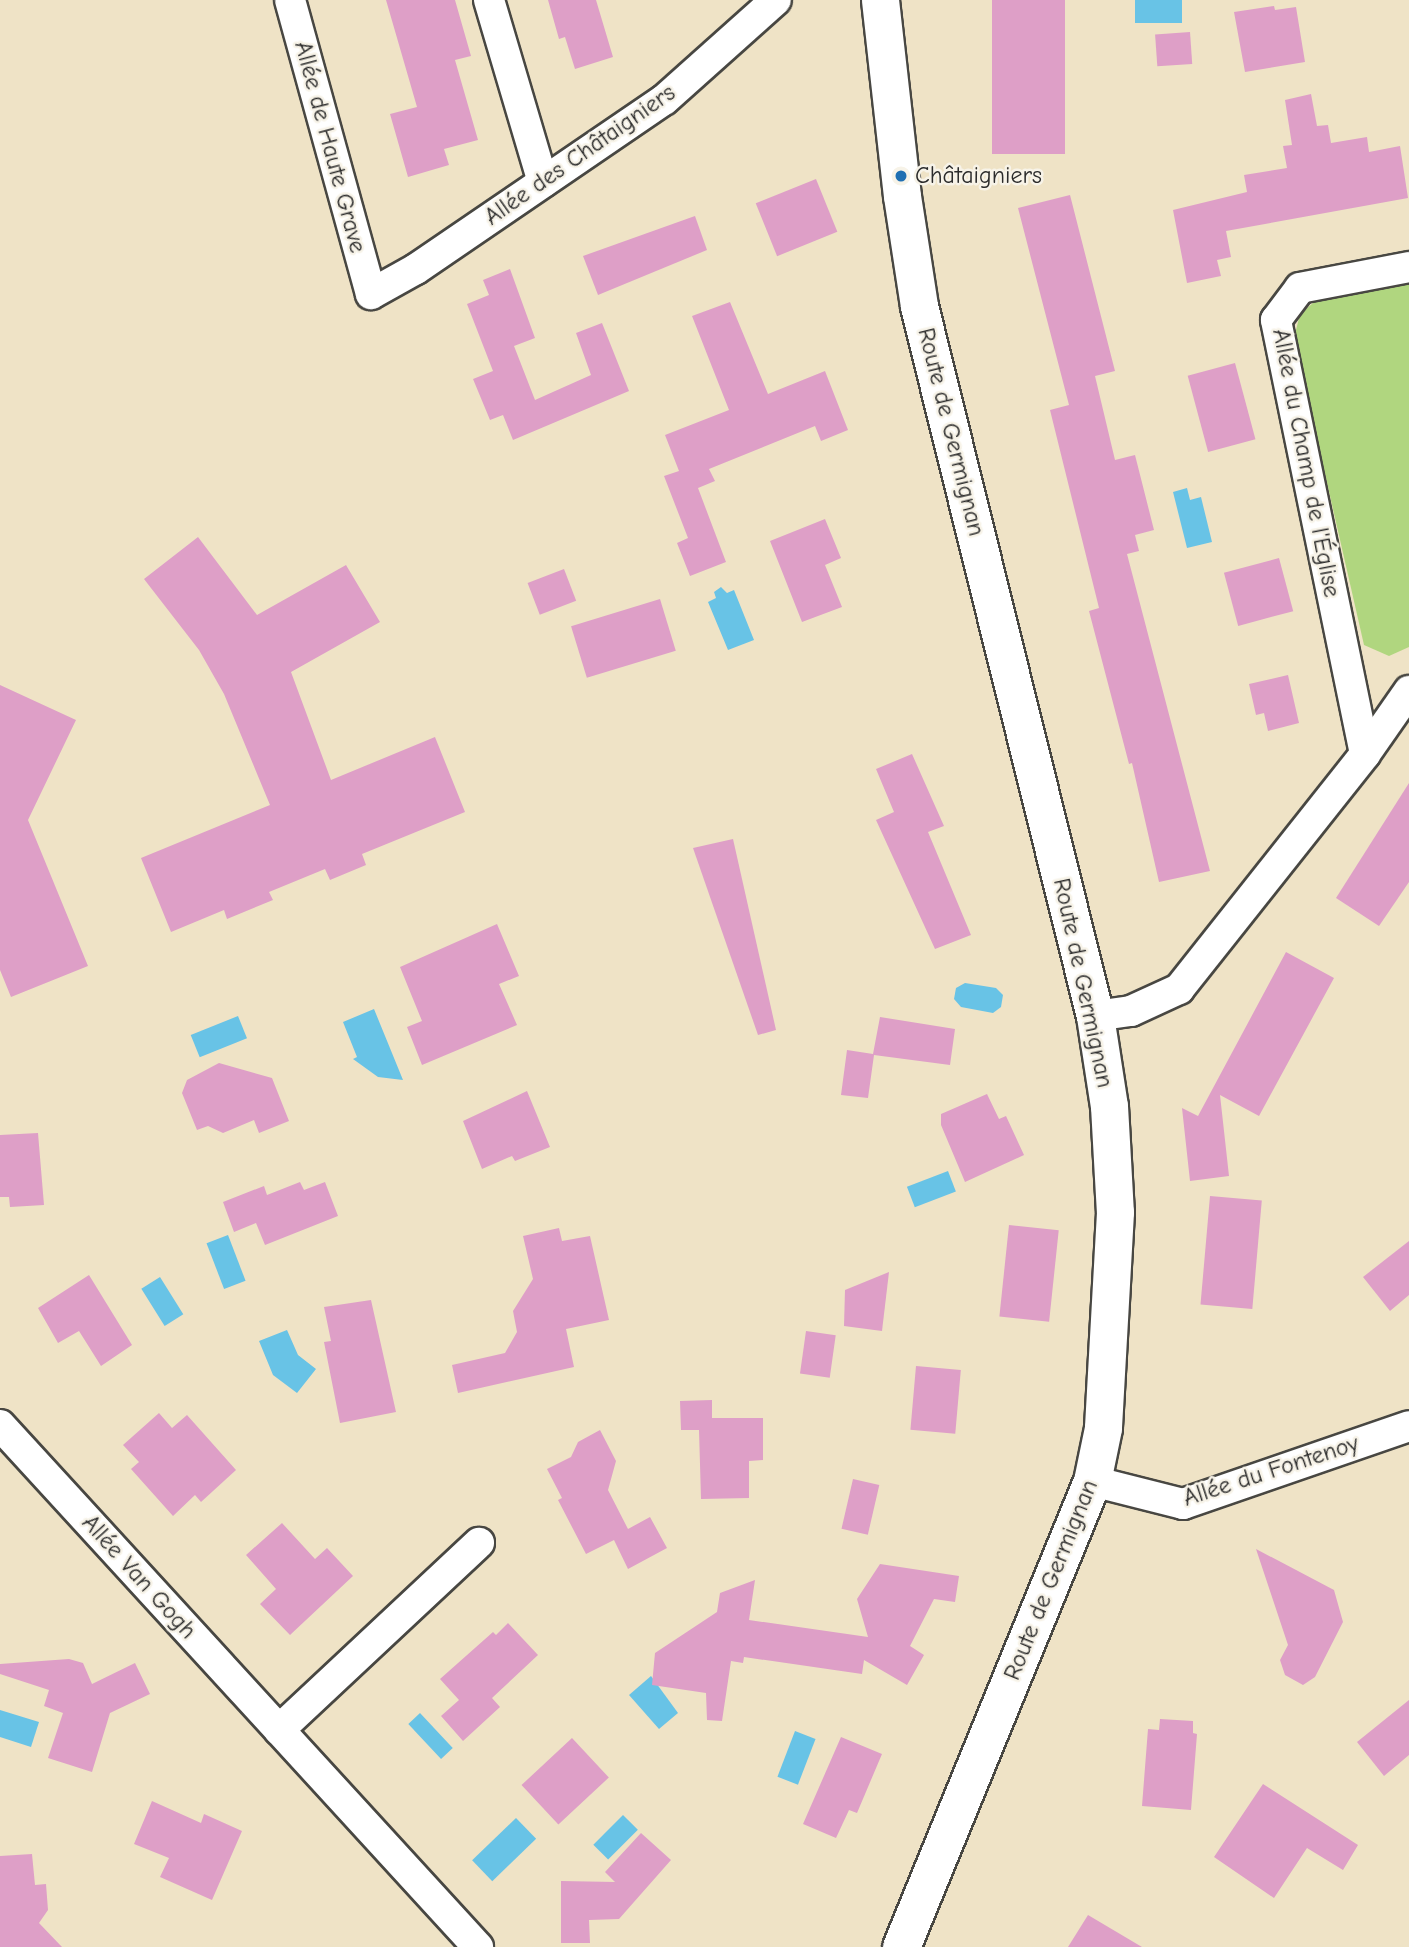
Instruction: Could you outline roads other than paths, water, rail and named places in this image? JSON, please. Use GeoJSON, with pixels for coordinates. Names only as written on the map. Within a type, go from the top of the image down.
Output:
{"type":"FeatureCollection","features":[{"type":"Feature","properties":{"kind":"street","name":"Allée de Haute Grave"},"geometry":{"type":"LineString","coordinates":[[290,0],[371,294]]}},
{"type":"Feature","properties":{"kind":"street"},"geometry":{"type":"LineString","coordinates":[[489,0],[543,182]]}},
{"type":"Feature","properties":{"kind":"street","name":"Allée des Châtaigniers"},"geometry":{"type":"LineString","coordinates":[[371,294],[416,269],[664,100],[776,0]]}},
{"type":"Feature","properties":{"kind":"street","name":"Route de Germignan"},"geometry":{"type":"LineString","coordinates":[[880,0],[902,196],[919,306],[1095,1016],[1109,1106],[1115,1212],[1102,1428],[1092,1481],[901,1947]]}},
{"type":"Feature","properties":{"kind":"street","name":"Allée du Champ de l'Église"},"geometry":{"type":"LineString","coordinates":[[1365,754],[1276,320],[1300,288],[1409,267]]}},
{"type":"Feature","properties":{"kind":"street"},"geometry":{"type":"LineString","coordinates":[[1095,1016],[1131,1011],[1179,989],[1365,754],[1409,691]]}},
{"type":"Feature","properties":{"kind":"street","name":"Allée Van Gogh"},"geometry":{"type":"LineString","coordinates":[[0,1425],[478,1947]]}},
{"type":"Feature","properties":{"kind":"street","name":"Allée du Fontenoy"},"geometry":{"type":"LineString","coordinates":[[1092,1481],[1183,1504],[1409,1426]]}},
{"type":"Feature","properties":{"kind":"street"},"geometry":{"type":"LineString","coordinates":[[279,1730],[479,1543]]}},
{"type":"Feature","properties":{"kind":"water"},"geometry":{"type":"Polygon","coordinates":[[[1135,0],[1182,0],[1182,23],[1135,23],[1135,0]]]}},
{"type":"Feature","properties":{"kind":"water"},"geometry":{"type":"Polygon","coordinates":[[[1187,488],[1190,500],[1201,497],[1212,542],[1187,548],[1173,492],[1187,488]]]}},
{"type":"Feature","properties":{"kind":"water"},"geometry":{"type":"Polygon","coordinates":[[[721,587],[727,593],[734,590],[754,640],[728,650],[708,602],[716,598],[714,592],[721,587]]]}},
{"type":"Feature","properties":{"kind":"water"},"geometry":{"type":"Polygon","coordinates":[[[965,983],[996,988],[1003,995],[1001,1007],[993,1013],[961,1007],[954,999],[956,988],[965,983]]]}},
{"type":"Feature","properties":{"kind":"water"},"geometry":{"type":"Polygon","coordinates":[[[374,1009],[403,1080],[378,1077],[353,1059],[357,1057],[343,1022],[374,1009]]]}},
{"type":"Feature","properties":{"kind":"water"},"geometry":{"type":"Polygon","coordinates":[[[238,1016],[247,1038],[200,1057],[191,1035],[238,1016]]]}},
{"type":"Feature","properties":{"kind":"water"},"geometry":{"type":"Polygon","coordinates":[[[948,1171],[956,1192],[915,1207],[907,1187],[948,1171]]]}},
{"type":"Feature","properties":{"kind":"water"},"geometry":{"type":"Polygon","coordinates":[[[228,1235],[246,1281],[224,1289],[207,1243],[228,1235]]]}},
{"type":"Feature","properties":{"kind":"water"},"geometry":{"type":"Polygon","coordinates":[[[160,1277],[183,1314],[165,1326],[141,1289],[160,1277]]]}},
{"type":"Feature","properties":{"kind":"water"},"geometry":{"type":"Polygon","coordinates":[[[287,1330],[298,1355],[316,1369],[297,1393],[273,1375],[259,1341],[287,1330]]]}},
{"type":"Feature","properties":{"kind":"water"},"geometry":{"type":"Polygon","coordinates":[[[651,1676],[678,1713],[659,1729],[629,1695],[651,1676]]]}},
{"type":"Feature","properties":{"kind":"water"},"geometry":{"type":"Polygon","coordinates":[[[0,1710],[39,1722],[31,1747],[0,1737],[0,1710]]]}},
{"type":"Feature","properties":{"kind":"water"},"geometry":{"type":"Polygon","coordinates":[[[420,1713],[453,1748],[441,1759],[408,1724],[420,1713]]]}},
{"type":"Feature","properties":{"kind":"water"},"geometry":{"type":"Polygon","coordinates":[[[795,1731],[816,1739],[798,1785],[777,1777],[795,1731]]]}},
{"type":"Feature","properties":{"kind":"water"},"geometry":{"type":"Polygon","coordinates":[[[623,1815],[638,1830],[608,1860],[593,1845],[623,1815]]]}},
{"type":"Feature","properties":{"kind":"water"},"geometry":{"type":"Polygon","coordinates":[[[516,1818],[536,1839],[492,1881],[472,1860],[516,1818]]]}},
{"type":"Feature","properties":{"kind":"place","name":"Châtaigniers"},"geometry":{"type":"Point","coordinates":[901,176]}}]}
